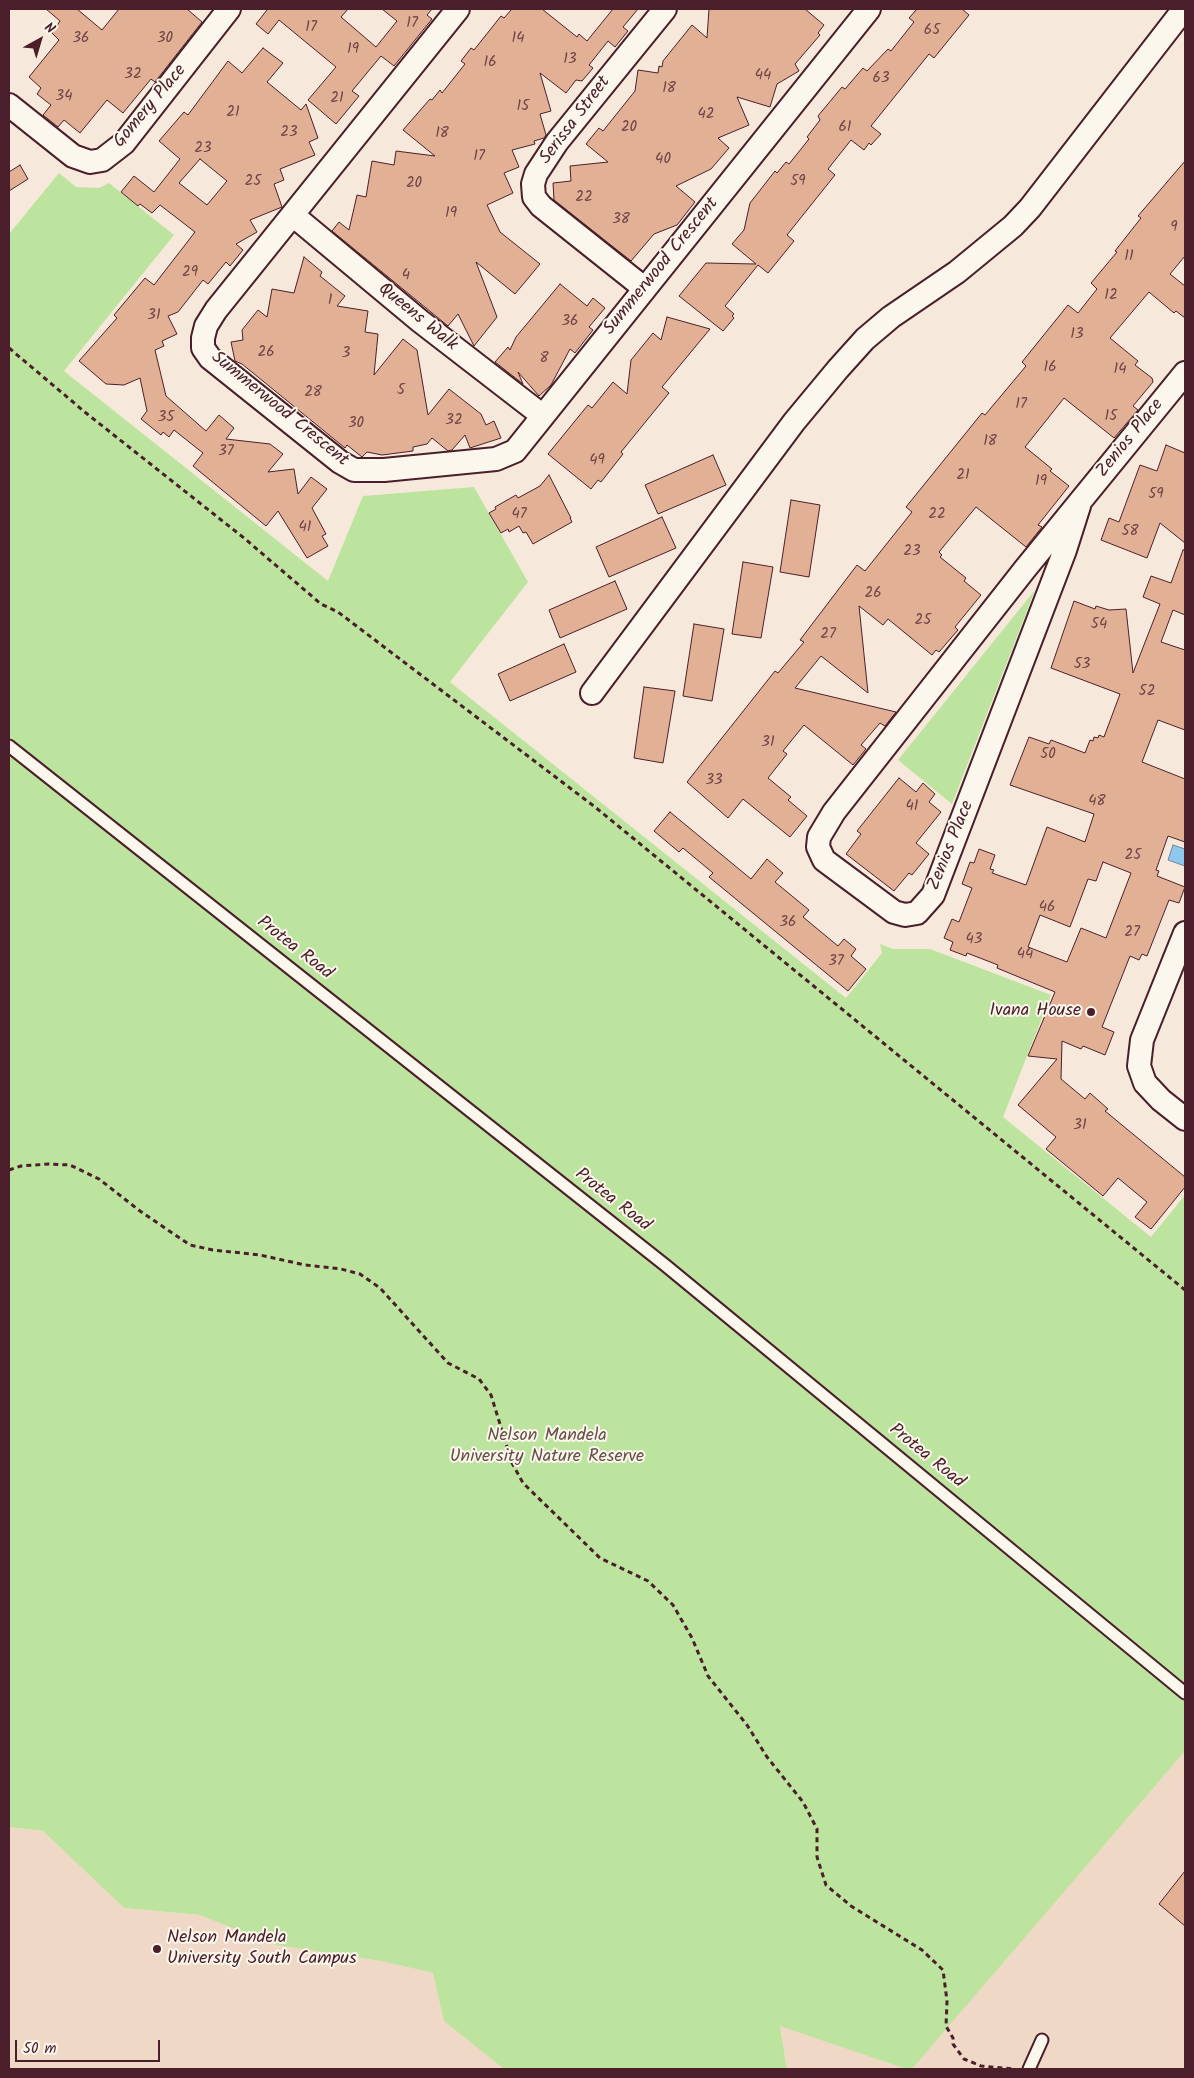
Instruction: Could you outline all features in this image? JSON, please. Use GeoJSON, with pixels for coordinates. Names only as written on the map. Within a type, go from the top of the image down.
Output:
{"type":"FeatureCollection","features":[{"type":"Feature","properties":{"kind":"street","name":"Gomery Place"},"geometry":{"type":"LineString","coordinates":[[9,105],[73,156],[90,162],[102,160],[124,142],[229,9]]}},
{"type":"Feature","properties":{"kind":"street","name":"Summerwood Crescent"},"geometry":{"type":"LineString","coordinates":[[458,9],[294,216],[216,310],[206,326],[203,338],[203,348],[210,358],[340,462],[354,470],[364,472],[496,459],[515,451],[870,9]]}},
{"type":"Feature","properties":{"kind":"street","name":"Serissa Street"},"geometry":{"type":"LineString","coordinates":[[644,288],[541,206],[534,197],[534,184],[536,174],[557,142],[665,9]]}},
{"type":"Feature","properties":{"kind":"street"},"geometry":{"type":"LineString","coordinates":[[592,693],[794,422],[838,368],[865,339],[891,317],[935,288],[1013,226],[1030,208],[1184,9]]}},
{"type":"Feature","properties":{"kind":"street","name":"Queens Walk"},"geometry":{"type":"LineString","coordinates":[[294,216],[420,321],[524,404],[543,416]]}},
{"type":"Feature","properties":{"kind":"street","name":"Zenios Place"},"geometry":{"type":"LineString","coordinates":[[1079,506],[1065,550],[933,895],[917,913],[905,915],[894,912],[824,860],[818,847],[819,836],[834,812],[1025,569],[1079,506],[1114,459],[1185,373]]}},
{"type":"Feature","properties":{"kind":"street"},"geometry":{"type":"LineString","coordinates":[[1185,934],[1142,1040],[1139,1066],[1145,1083],[1161,1100],[1185,1118]]}},
{"type":"Feature","properties":{"kind":"lane","name":"Protea Road"},"geometry":{"type":"LineString","coordinates":[[9,746],[665,1265],[1185,1692]]}},
{"type":"Feature","properties":{"kind":"lane"},"geometry":{"type":"LineString","coordinates":[[1029,2069],[1042,2040]]}},
{"type":"Feature","properties":{"kind":"path"},"geometry":{"type":"LineString","coordinates":[[9,348],[86,413],[244,538],[321,604],[338,612],[595,807],[1185,1290]]}},
{"type":"Feature","properties":{"kind":"path"},"geometry":{"type":"LineString","coordinates":[[9,1170],[22,1166],[70,1165],[98,1179],[140,1212],[190,1245],[212,1250],[260,1255],[305,1265],[341,1268],[360,1274],[380,1288],[437,1353],[458,1370],[478,1379],[492,1395],[512,1463],[523,1483],[600,1558],[648,1581],[673,1606],[692,1638],[708,1676],[748,1725],[767,1757],[803,1802],[817,1830],[817,1857],[826,1885],[851,1906],[922,1950],[943,1970],[947,2001],[946,2026],[953,2038],[953,2044],[964,2059],[981,2066],[1017,2069]]}},
{"type":"Feature","properties":{"kind":"shaded area"},"geometry":{"type":"Polygon","coordinates":[[[1185,1751],[1185,2069],[912,2069],[1139,1804],[1185,1751]]]}},
{"type":"Feature","properties":{"kind":"shaded area","name":"Nelson Mandela University South Campus"},"geometry":{"type":"Polygon","coordinates":[[[9,1827],[43,1831],[124,1908],[200,1915],[433,1973],[445,2021],[504,2069],[9,2069],[9,1827]]]}},
{"type":"Feature","properties":{"kind":"shaded area"},"geometry":{"type":"Polygon","coordinates":[[[780,2025],[851,2050],[906,2069],[787,2069],[780,2025]]]}},
{"type":"Feature","properties":{"kind":"green space","name":"Nelson Mandela University Nature Reserve"},"geometry":{"type":"Polygon","coordinates":[[[59,173],[76,187],[99,188],[109,183],[174,235],[64,371],[328,581],[363,496],[474,487],[528,582],[450,682],[846,998],[882,953],[880,944],[893,949],[930,949],[1051,995],[1003,1117],[1151,1237],[1185,1195],[1185,1751],[912,2069],[906,2069],[780,2026],[787,2069],[504,2069],[444,2021],[433,1973],[382,1961],[277,1945],[200,1915],[124,1908],[43,1831],[9,1827],[9,234],[59,173]]]}},
{"type":"Feature","properties":{"kind":"green space"},"geometry":{"type":"Polygon","coordinates":[[[1035,590],[952,804],[898,760],[1035,590]]]}},
{"type":"Feature","properties":{"kind":"water"},"geometry":{"type":"Polygon","coordinates":[[[1173,845],[1185,849],[1185,866],[1168,860],[1173,845]]]}},
{"type":"Feature","properties":{"kind":"building"},"geometry":{"type":"Polygon","coordinates":[[[46,9],[77,9],[102,30],[119,9],[187,9],[202,22],[155,82],[151,79],[123,113],[107,100],[80,133],[64,120],[58,127],[43,115],[51,105],[37,94],[41,88],[29,77],[59,40],[52,33],[60,21],[46,9]]]}},
{"type":"Feature","properties":{"kind":"building"},"geometry":{"type":"Polygon","coordinates":[[[266,9],[348,9],[341,17],[376,47],[397,21],[382,9],[432,9],[427,15],[432,19],[394,66],[381,56],[352,91],[359,96],[336,124],[308,100],[336,67],[279,20],[268,34],[256,24],[266,9]]]}},
{"type":"Feature","properties":{"kind":"building"},"geometry":{"type":"Polygon","coordinates":[[[512,9],[542,9],[577,37],[579,34],[587,41],[613,9],[638,9],[623,27],[628,31],[615,47],[608,41],[589,65],[593,68],[582,81],[576,80],[566,93],[540,73],[551,111],[540,114],[546,135],[544,138],[534,141],[535,144],[512,150],[519,167],[504,173],[513,193],[487,205],[500,232],[540,264],[515,294],[476,262],[497,317],[474,346],[458,314],[448,326],[332,231],[339,222],[349,230],[357,195],[366,197],[372,161],[394,165],[396,151],[435,156],[403,130],[430,99],[432,100],[440,90],[442,93],[465,64],[461,61],[471,48],[474,50],[501,16],[504,18],[512,9]]]}},
{"type":"Feature","properties":{"kind":"building"},"geometry":{"type":"Polygon","coordinates":[[[709,9],[805,9],[824,25],[818,33],[820,35],[795,64],[799,71],[777,84],[770,107],[737,97],[749,125],[718,138],[729,148],[711,169],[676,186],[695,202],[677,225],[654,234],[631,261],[554,200],[553,183],[571,181],[570,166],[608,162],[586,144],[599,128],[603,131],[635,91],[638,70],[658,73],[659,66],[662,67],[663,61],[692,25],[707,38],[709,9]]]}},
{"type":"Feature","properties":{"kind":"building"},"geometry":{"type":"Polygon","coordinates":[[[917,9],[962,9],[969,15],[934,58],[929,54],[871,126],[881,134],[871,145],[869,143],[864,150],[851,140],[828,169],[835,175],[787,235],[794,241],[768,273],[758,265],[725,306],[734,314],[732,316],[734,318],[723,331],[679,296],[706,263],[756,264],[732,244],[744,230],[750,203],[775,171],[777,173],[786,162],[789,164],[809,139],[807,137],[820,120],[818,116],[842,87],[845,89],[863,68],[867,71],[888,49],[891,51],[914,22],[909,18],[917,9]]]}},
{"type":"Feature","properties":{"kind":"building"},"geometry":{"type":"Polygon","coordinates":[[[263,48],[283,63],[267,82],[301,110],[306,104],[318,138],[309,142],[315,155],[280,169],[284,180],[274,184],[282,207],[250,220],[257,232],[236,244],[243,250],[230,266],[226,262],[208,284],[203,280],[178,312],[168,316],[177,334],[162,341],[164,346],[155,350],[166,396],[206,431],[219,415],[234,428],[226,439],[270,444],[283,454],[268,472],[294,469],[298,494],[311,477],[327,489],[312,508],[326,534],[322,536],[328,546],[307,558],[278,511],[266,526],[193,466],[203,453],[174,430],[169,437],[163,432],[161,435],[141,419],[147,411],[140,378],[124,385],[106,384],[79,361],[117,318],[114,315],[145,278],[154,285],[195,232],[160,205],[152,213],[140,204],[138,206],[121,192],[134,176],[154,192],[180,159],[159,141],[184,112],[188,115],[228,61],[242,73],[263,48]],[[200,159],[179,183],[207,205],[227,181],[200,159]]]}},
{"type":"Feature","properties":{"kind":"building"},"geometry":{"type":"Polygon","coordinates":[[[1185,161],[1185,256],[1170,274],[1185,286],[1185,318],[1176,311],[1174,313],[1149,292],[1110,338],[1138,361],[1135,365],[1152,378],[1153,382],[1133,406],[1138,410],[1114,438],[1064,398],[1025,447],[1069,486],[1038,525],[1042,527],[1026,547],[976,507],[939,552],[942,555],[940,557],[966,578],[964,581],[981,595],[955,627],[958,630],[939,652],[936,650],[932,655],[888,619],[883,625],[859,606],[868,693],[821,656],[795,688],[896,712],[885,726],[880,723],[861,745],[866,749],[853,765],[804,725],[783,751],[787,754],[768,778],[791,797],[788,800],[807,816],[790,837],[743,799],[728,818],[687,782],[775,671],[778,673],[804,642],[800,640],[857,565],[865,571],[912,512],[906,507],[982,413],[985,415],[1026,366],[1022,362],[1068,305],[1078,313],[1097,289],[1091,283],[1117,252],[1115,251],[1141,218],[1138,216],[1185,161]]]}},
{"type":"Feature","properties":{"kind":"building"},"geometry":{"type":"Polygon","coordinates":[[[20,165],[28,179],[9,191],[9,172],[20,165]]]}},
{"type":"Feature","properties":{"kind":"building"},"geometry":{"type":"Polygon","coordinates":[[[304,257],[322,272],[320,276],[345,296],[337,306],[368,311],[365,332],[378,334],[374,375],[403,339],[417,350],[428,415],[449,389],[481,414],[486,425],[494,421],[501,438],[470,448],[465,435],[452,450],[448,451],[432,438],[427,444],[413,447],[413,451],[382,455],[367,452],[362,457],[347,445],[345,448],[242,364],[235,361],[231,342],[243,340],[242,330],[258,310],[267,317],[272,289],[294,293],[304,257]]]}},
{"type":"Feature","properties":{"kind":"building"},"geometry":{"type":"Polygon","coordinates":[[[560,284],[587,306],[593,298],[605,308],[589,327],[593,330],[575,353],[570,349],[551,385],[539,396],[518,372],[523,384],[495,362],[508,347],[510,350],[516,337],[560,284]]]}},
{"type":"Feature","properties":{"kind":"building"},"geometry":{"type":"Polygon","coordinates":[[[667,317],[710,329],[662,387],[669,393],[621,452],[623,454],[601,482],[598,480],[591,489],[548,454],[588,405],[592,408],[613,382],[627,394],[631,360],[653,333],[661,340],[667,317]]]}},
{"type":"Feature","properties":{"kind":"building"},"geometry":{"type":"Polygon","coordinates":[[[1166,445],[1185,453],[1185,543],[1160,523],[1147,558],[1101,540],[1109,518],[1119,522],[1140,465],[1157,471],[1166,445]]]}},
{"type":"Feature","properties":{"kind":"building"},"geometry":{"type":"Polygon","coordinates":[[[713,455],[726,485],[658,514],[645,485],[713,455]]]}},
{"type":"Feature","properties":{"kind":"building"},"geometry":{"type":"Polygon","coordinates":[[[549,475],[572,522],[533,544],[526,532],[523,533],[519,526],[509,532],[508,529],[501,533],[489,513],[496,509],[495,507],[516,495],[518,498],[540,486],[549,475]]]}},
{"type":"Feature","properties":{"kind":"building"},"geometry":{"type":"Polygon","coordinates":[[[791,500],[820,505],[809,577],[780,572],[791,500]]]}},
{"type":"Feature","properties":{"kind":"building"},"geometry":{"type":"Polygon","coordinates":[[[662,517],[676,548],[609,577],[596,547],[662,517]]]}},
{"type":"Feature","properties":{"kind":"building"},"geometry":{"type":"Polygon","coordinates":[[[1183,550],[1185,550],[1185,615],[1173,610],[1161,642],[1185,650],[1185,730],[1158,720],[1142,762],[1185,779],[1185,842],[1168,836],[1156,870],[1159,871],[1157,876],[1185,887],[1179,903],[1169,900],[1147,956],[1142,954],[1139,960],[1130,956],[1102,1027],[1114,1032],[1105,1055],[1083,1046],[1081,1049],[1062,1041],[1061,1079],[1085,1099],[1090,1093],[1108,1109],[1105,1111],[1185,1177],[1185,1187],[1151,1229],[1135,1217],[1147,1202],[1118,1178],[1103,1196],[1046,1149],[1056,1137],[1018,1105],[1057,1059],[1028,1056],[1055,992],[997,968],[998,965],[967,953],[966,956],[950,950],[953,942],[944,938],[952,919],[959,922],[972,888],[962,884],[970,862],[974,863],[979,849],[995,855],[990,869],[994,870],[992,873],[1026,885],[1047,827],[1085,842],[1094,814],[1010,785],[1029,737],[1049,744],[1051,740],[1085,753],[1090,740],[1093,741],[1094,737],[1098,738],[1099,735],[1104,737],[1120,694],[1051,668],[1074,601],[1095,609],[1096,606],[1109,610],[1126,609],[1133,673],[1160,604],[1143,597],[1151,576],[1171,583],[1183,550]],[[1103,862],[1096,881],[1088,879],[1070,927],[1040,915],[1028,947],[1067,962],[1081,928],[1106,938],[1131,873],[1103,862]]]}},
{"type":"Feature","properties":{"kind":"building"},"geometry":{"type":"Polygon","coordinates":[[[743,562],[773,567],[761,638],[732,634],[743,562]]]}},
{"type":"Feature","properties":{"kind":"building"},"geometry":{"type":"Polygon","coordinates":[[[615,581],[627,609],[560,638],[549,610],[615,581]]]}},
{"type":"Feature","properties":{"kind":"building"},"geometry":{"type":"Polygon","coordinates":[[[694,624],[724,629],[712,701],[683,696],[694,624]]]}},
{"type":"Feature","properties":{"kind":"building"},"geometry":{"type":"Polygon","coordinates":[[[564,644],[576,672],[510,701],[498,674],[564,644]]]}},
{"type":"Feature","properties":{"kind":"building"},"geometry":{"type":"Polygon","coordinates":[[[644,687],[675,691],[663,763],[634,758],[644,687]]]}},
{"type":"Feature","properties":{"kind":"building"},"geometry":{"type":"Polygon","coordinates":[[[899,778],[916,792],[923,783],[935,794],[929,802],[941,812],[916,843],[929,854],[912,875],[909,873],[894,891],[846,854],[861,834],[857,831],[899,778]]]}},
{"type":"Feature","properties":{"kind":"building"},"geometry":{"type":"Polygon","coordinates":[[[670,812],[751,879],[767,859],[783,873],[775,882],[809,910],[803,917],[838,946],[844,939],[856,949],[851,956],[866,969],[848,991],[709,877],[713,873],[683,848],[679,852],[654,831],[670,812]]]}},
{"type":"Feature","properties":{"kind":"building"},"geometry":{"type":"Polygon","coordinates":[[[1185,1871],[1185,1926],[1159,1904],[1185,1871]]]}},
{"type":"Feature","properties":{"kind":"place","name":"Ivana House"},"geometry":{"type":"Point","coordinates":[1091,1012]}},
{"type":"Feature","properties":{"kind":"place","name":"Nelson Mandela University South Campus"},"geometry":{"type":"Point","coordinates":[157,1949]}}]}
